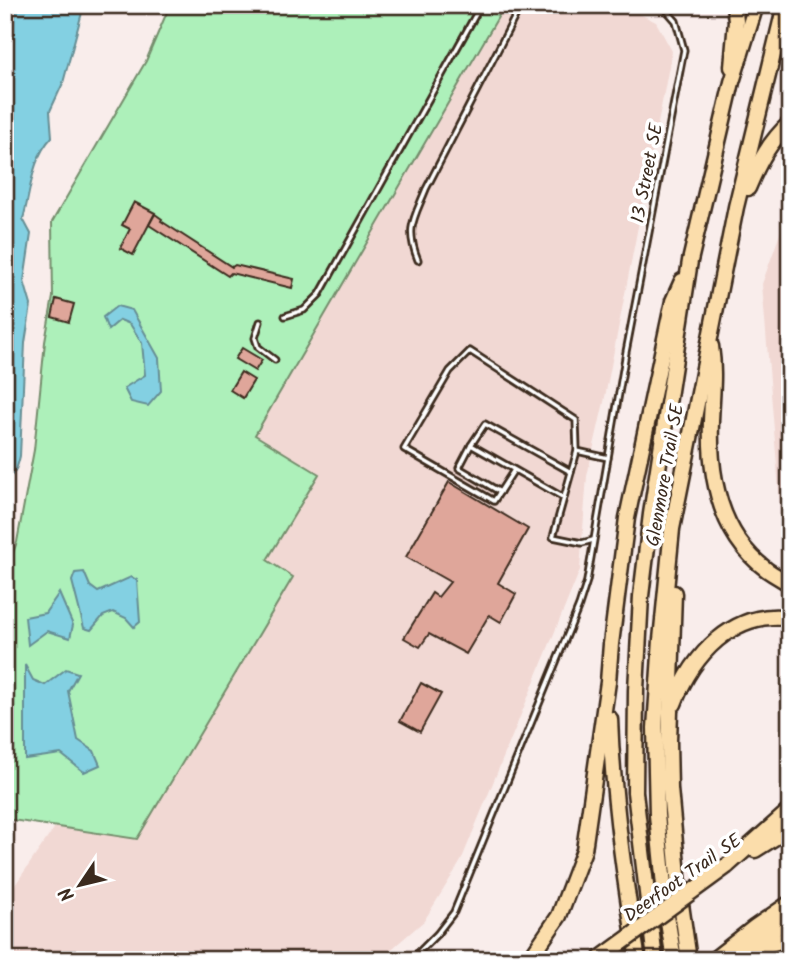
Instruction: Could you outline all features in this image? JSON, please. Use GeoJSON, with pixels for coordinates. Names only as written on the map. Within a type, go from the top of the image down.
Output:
{"type":"FeatureCollection","features":[{"type":"Feature","properties":{"kind":"highway"},"geometry":{"type":"LineString","coordinates":[[732,82],[732,49],[736,21],[734,5]]}},
{"type":"Feature","properties":{"kind":"highway","name":"Glenmore Trail SE"},"geometry":{"type":"LineString","coordinates":[[656,960],[635,792],[636,690],[641,596],[690,261],[732,82],[757,5]]}},
{"type":"Feature","properties":{"kind":"highway","name":"Glenmore Trail SE"},"geometry":{"type":"LineString","coordinates":[[674,960],[657,815],[655,728],[672,529],[736,207],[786,5]]}},
{"type":"Feature","properties":{"kind":"highway"},"geometry":{"type":"LineString","coordinates":[[736,207],[747,191],[765,150],[790,123]]}},
{"type":"Feature","properties":{"kind":"highway"},"geometry":{"type":"LineString","coordinates":[[530,960],[559,916],[584,850],[608,682],[627,518],[673,300],[690,261]]}},
{"type":"Feature","properties":{"kind":"highway"},"geometry":{"type":"LineString","coordinates":[[710,337],[715,370],[711,422],[712,458],[716,491],[723,513],[741,544],[768,571],[790,584]]}},
{"type":"Feature","properties":{"kind":"highway"},"geometry":{"type":"LineString","coordinates":[[672,529],[677,552],[671,643],[670,789],[689,960]]}},
{"type":"Feature","properties":{"kind":"highway"},"geometry":{"type":"LineString","coordinates":[[670,715],[683,682],[694,664],[717,639],[754,620],[790,618]]}},
{"type":"Feature","properties":{"kind":"highway"},"geometry":{"type":"LineString","coordinates":[[608,682],[612,782],[622,874],[638,960]]}},
{"type":"Feature","properties":{"kind":"highway"},"geometry":{"type":"LineString","coordinates":[[727,866],[790,810]]}},
{"type":"Feature","properties":{"kind":"highway","name":"Deerfoot Trail SE"},"geometry":{"type":"LineString","coordinates":[[598,960],[727,866],[790,828]]}},
{"type":"Feature","properties":{"kind":"highway"},"geometry":{"type":"LineString","coordinates":[[726,957],[755,926],[790,903]]}},
{"type":"Feature","properties":{"kind":"highway"},"geometry":{"type":"LineString","coordinates":[[726,957],[790,918]]}},
{"type":"Feature","properties":{"kind":"highway"},"geometry":{"type":"LineString","coordinates":[[726,957],[790,938]]}},
{"type":"Feature","properties":{"kind":"lane"},"geometry":{"type":"LineString","coordinates":[[285,316],[304,310],[320,294],[481,5]]}},
{"type":"Feature","properties":{"kind":"lane"},"geometry":{"type":"LineString","coordinates":[[418,260],[410,239],[414,218],[426,189],[521,5]]}},
{"type":"Feature","properties":{"kind":"lane","name":"13 Street SE"},"geometry":{"type":"LineString","coordinates":[[411,960],[454,912],[587,581],[626,352],[684,50],[676,21],[662,5]]}},
{"type":"Feature","properties":{"kind":"lane"},"geometry":{"type":"LineString","coordinates":[[260,323],[255,338],[258,346],[275,360]]}},
{"type":"Feature","properties":{"kind":"lane"},"geometry":{"type":"LineString","coordinates":[[514,470],[494,501],[404,449],[450,371],[470,351],[576,420],[577,451],[553,537],[582,543],[593,540]]}},
{"type":"Feature","properties":{"kind":"lane"},"geometry":{"type":"LineString","coordinates":[[500,492],[459,468],[485,424],[571,472]]}},
{"type":"Feature","properties":{"kind":"lane"},"geometry":{"type":"LineString","coordinates":[[471,445],[564,498]]}},
{"type":"Feature","properties":{"kind":"lane"},"geometry":{"type":"LineString","coordinates":[[577,451],[608,458]]}},
{"type":"Feature","properties":{"kind":"shaded area"},"geometry":{"type":"Polygon","coordinates":[[[505,5],[622,5],[656,22],[672,51],[604,402],[587,476],[580,570],[461,861],[424,921],[379,960],[5,960],[5,893],[15,885],[55,827],[137,839],[293,577],[267,560],[254,435],[505,5]]]}},
{"type":"Feature","properties":{"kind":"shaded area"},"geometry":{"type":"Polygon","coordinates":[[[790,206],[790,537],[782,527],[762,284],[790,206]]]}},
{"type":"Feature","properties":{"kind":"green space"},"geometry":{"type":"Polygon","coordinates":[[[170,5],[505,5],[255,435],[319,474],[267,560],[293,577],[137,839],[5,819],[5,574],[17,542],[34,450],[45,342],[53,297],[52,222],[146,61],[170,5]]]}},
{"type":"Feature","properties":{"kind":"green space"},"geometry":{"type":"Polygon","coordinates":[[[778,948],[790,948],[790,960],[745,960],[778,948]]]}},
{"type":"Feature","properties":{"kind":"water"},"geometry":{"type":"Polygon","coordinates":[[[5,5],[84,5],[63,83],[50,111],[52,137],[36,165],[23,219],[31,234],[24,281],[31,305],[25,343],[20,456],[16,469],[6,484],[10,496],[5,516],[5,5]]]}},
{"type":"Feature","properties":{"kind":"water"},"geometry":{"type":"Polygon","coordinates":[[[117,306],[132,310],[159,358],[161,391],[148,406],[131,402],[124,388],[145,375],[142,343],[130,324],[120,320],[108,330],[103,317],[117,306]]]}},
{"type":"Feature","properties":{"kind":"water"},"geometry":{"type":"Polygon","coordinates":[[[84,572],[90,586],[98,592],[131,577],[137,580],[140,622],[134,627],[126,618],[113,612],[103,616],[91,630],[84,628],[72,581],[75,573],[84,572]]]}},
{"type":"Feature","properties":{"kind":"water"},"geometry":{"type":"Polygon","coordinates":[[[59,593],[73,625],[70,638],[47,631],[28,645],[25,617],[45,613],[59,593]]]}},
{"type":"Feature","properties":{"kind":"water"},"geometry":{"type":"Polygon","coordinates":[[[25,665],[33,680],[45,685],[66,669],[78,673],[68,691],[78,740],[94,751],[100,765],[84,772],[61,754],[25,759],[25,665]]]}},
{"type":"Feature","properties":{"kind":"building"},"geometry":{"type":"Polygon","coordinates":[[[134,202],[155,213],[133,255],[120,248],[130,229],[122,225],[134,202]]]}},
{"type":"Feature","properties":{"kind":"building"},"geometry":{"type":"Polygon","coordinates":[[[155,214],[161,221],[232,267],[235,265],[294,279],[292,288],[231,273],[228,276],[149,225],[155,214]]]}},
{"type":"Feature","properties":{"kind":"building"},"geometry":{"type":"Polygon","coordinates":[[[56,299],[74,304],[69,322],[52,317],[56,299]]]}},
{"type":"Feature","properties":{"kind":"building"},"geometry":{"type":"Polygon","coordinates":[[[242,348],[262,360],[255,371],[235,359],[242,348]]]}},
{"type":"Feature","properties":{"kind":"building"},"geometry":{"type":"Polygon","coordinates":[[[241,372],[254,380],[243,398],[230,390],[241,372]]]}},
{"type":"Feature","properties":{"kind":"building"},"geometry":{"type":"Polygon","coordinates":[[[449,482],[528,529],[498,583],[516,594],[501,622],[489,615],[466,654],[429,634],[420,647],[404,638],[432,593],[438,597],[450,582],[406,557],[449,482]]]}},
{"type":"Feature","properties":{"kind":"building"},"geometry":{"type":"Polygon","coordinates":[[[421,683],[441,694],[420,732],[400,721],[421,683]]]}}]}
